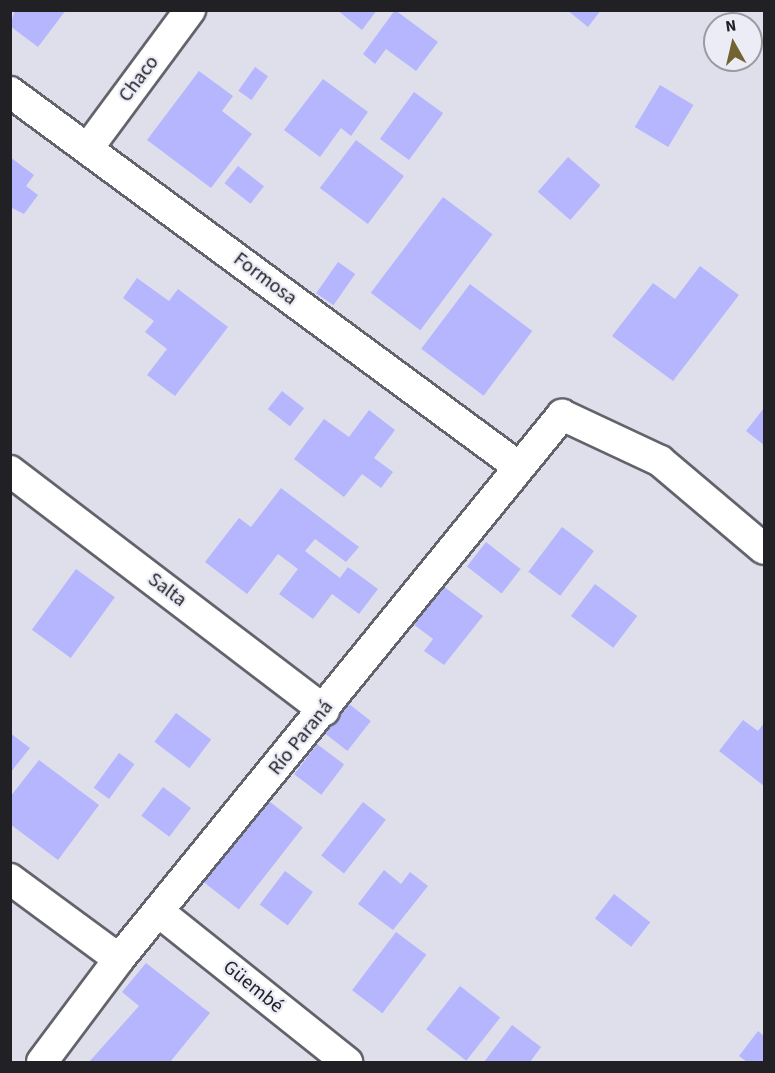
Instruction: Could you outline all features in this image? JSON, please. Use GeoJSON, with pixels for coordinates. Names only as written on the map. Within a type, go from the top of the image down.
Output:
{"type":"FeatureCollection","features":[{"type":"Feature","properties":{"kind":"street","name":"Chaco"},"geometry":{"type":"LineString","coordinates":[[88,147],[190,10]]}},
{"type":"Feature","properties":{"kind":"street","name":"Formosa"},"geometry":{"type":"LineString","coordinates":[[10,92],[88,147],[519,467]]}},
{"type":"Feature","properties":{"kind":"street","name":"Río Paraná"},"geometry":{"type":"LineString","coordinates":[[42,1062],[119,959],[562,415],[660,461],[765,549]]}},
{"type":"Feature","properties":{"kind":"street","name":"Salta"},"geometry":{"type":"LineString","coordinates":[[10,471],[324,710]]}},
{"type":"Feature","properties":{"kind":"street"},"geometry":{"type":"LineString","coordinates":[[10,879],[119,959]]}},
{"type":"Feature","properties":{"kind":"street","name":"Güembé"},"geometry":{"type":"LineString","coordinates":[[159,912],[347,1062]]}},
{"type":"Feature","properties":{"kind":"building"},"geometry":{"type":"Polygon","coordinates":[[[15,10],[66,10],[38,47],[10,26],[15,10]]]}},
{"type":"Feature","properties":{"kind":"building"},"geometry":{"type":"Polygon","coordinates":[[[337,10],[377,10],[362,30],[337,10]]]}},
{"type":"Feature","properties":{"kind":"building"},"geometry":{"type":"Polygon","coordinates":[[[395,10],[438,42],[416,71],[386,49],[375,64],[363,54],[395,10]]]}},
{"type":"Feature","properties":{"kind":"building"},"geometry":{"type":"Polygon","coordinates":[[[567,10],[601,10],[588,27],[567,10]]]}},
{"type":"Feature","properties":{"kind":"building"},"geometry":{"type":"Polygon","coordinates":[[[255,67],[268,76],[251,100],[238,91],[255,67]]]}},
{"type":"Feature","properties":{"kind":"building"},"geometry":{"type":"Polygon","coordinates":[[[199,71],[233,96],[222,111],[252,134],[211,188],[147,140],[199,71]]]}},
{"type":"Feature","properties":{"kind":"building"},"geometry":{"type":"Polygon","coordinates":[[[323,79],[368,112],[351,136],[341,128],[320,157],[284,130],[323,79]]]}},
{"type":"Feature","properties":{"kind":"building"},"geometry":{"type":"Polygon","coordinates":[[[660,85],[693,105],[668,147],[635,127],[660,85]]]}},
{"type":"Feature","properties":{"kind":"building"},"geometry":{"type":"Polygon","coordinates":[[[414,92],[443,113],[409,160],[380,139],[414,92]]]}},
{"type":"Feature","properties":{"kind":"building"},"geometry":{"type":"Polygon","coordinates":[[[356,140],[404,176],[368,224],[320,188],[356,140]]]}},
{"type":"Feature","properties":{"kind":"building"},"geometry":{"type":"Polygon","coordinates":[[[10,157],[34,175],[26,186],[38,195],[24,214],[10,207],[10,157]]]}},
{"type":"Feature","properties":{"kind":"building"},"geometry":{"type":"Polygon","coordinates":[[[568,157],[600,185],[570,220],[538,192],[568,157]]]}},
{"type":"Feature","properties":{"kind":"building"},"geometry":{"type":"Polygon","coordinates":[[[238,166],[264,186],[250,204],[224,183],[238,166]]]}},
{"type":"Feature","properties":{"kind":"building"},"geometry":{"type":"Polygon","coordinates":[[[443,197],[493,234],[420,330],[371,293],[443,197]]]}},
{"type":"Feature","properties":{"kind":"building"},"geometry":{"type":"Polygon","coordinates":[[[338,262],[355,274],[333,305],[316,293],[338,262]]]}},
{"type":"Feature","properties":{"kind":"building"},"geometry":{"type":"Polygon","coordinates":[[[700,266],[739,295],[673,381],[612,336],[653,283],[675,299],[700,266]]]}},
{"type":"Feature","properties":{"kind":"building"},"geometry":{"type":"Polygon","coordinates":[[[137,278],[169,301],[178,289],[228,327],[175,396],[147,375],[167,349],[145,332],[154,321],[123,298],[137,278]]]}},
{"type":"Feature","properties":{"kind":"building"},"geometry":{"type":"Polygon","coordinates":[[[470,284],[532,331],[484,396],[421,349],[470,284]]]}},
{"type":"Feature","properties":{"kind":"building"},"geometry":{"type":"Polygon","coordinates":[[[282,391],[304,408],[290,426],[268,409],[282,391]]]}},
{"type":"Feature","properties":{"kind":"building"},"geometry":{"type":"Polygon","coordinates":[[[764,408],[764,445],[746,431],[764,408]]]}},
{"type":"Feature","properties":{"kind":"building"},"geometry":{"type":"Polygon","coordinates":[[[369,410],[395,430],[374,458],[393,472],[381,488],[362,474],[344,497],[294,459],[324,419],[349,437],[369,410]]]}},
{"type":"Feature","properties":{"kind":"building"},"geometry":{"type":"Polygon","coordinates":[[[281,488],[359,547],[346,562],[315,539],[305,551],[340,578],[348,567],[378,589],[359,614],[332,594],[313,619],[279,594],[298,569],[278,554],[247,594],[205,562],[239,518],[251,527],[281,488]]]}},
{"type":"Feature","properties":{"kind":"building"},"geometry":{"type":"Polygon","coordinates":[[[562,527],[594,551],[560,596],[528,572],[562,527]]]}},
{"type":"Feature","properties":{"kind":"building"},"geometry":{"type":"Polygon","coordinates":[[[486,542],[521,569],[502,594],[467,566],[486,542]]]}},
{"type":"Feature","properties":{"kind":"building"},"geometry":{"type":"Polygon","coordinates":[[[76,569],[115,597],[71,658],[32,630],[76,569]]]}},
{"type":"Feature","properties":{"kind":"building"},"geometry":{"type":"Polygon","coordinates":[[[595,584],[637,616],[613,648],[571,616],[595,584]]]}},
{"type":"Feature","properties":{"kind":"building"},"geometry":{"type":"Polygon","coordinates":[[[443,586],[483,616],[444,665],[424,651],[433,639],[413,624],[443,586]]]}},
{"type":"Feature","properties":{"kind":"building"},"geometry":{"type":"Polygon","coordinates":[[[344,700],[371,721],[347,751],[321,730],[344,700]]]}},
{"type":"Feature","properties":{"kind":"building"},"geometry":{"type":"Polygon","coordinates":[[[176,713],[211,739],[189,768],[154,742],[176,713]]]}},
{"type":"Feature","properties":{"kind":"building"},"geometry":{"type":"Polygon","coordinates":[[[743,720],[758,731],[764,723],[764,786],[719,751],[743,720]]]}},
{"type":"Feature","properties":{"kind":"building"},"geometry":{"type":"Polygon","coordinates":[[[10,733],[30,748],[10,773],[10,733]]]}},
{"type":"Feature","properties":{"kind":"building"},"geometry":{"type":"Polygon","coordinates":[[[317,744],[344,764],[321,795],[294,774],[317,744]]]}},
{"type":"Feature","properties":{"kind":"building"},"geometry":{"type":"Polygon","coordinates":[[[119,753],[134,764],[109,799],[94,788],[119,753]]]}},
{"type":"Feature","properties":{"kind":"building"},"geometry":{"type":"Polygon","coordinates":[[[39,760],[99,805],[58,860],[10,824],[10,797],[39,760]]]}},
{"type":"Feature","properties":{"kind":"building"},"geometry":{"type":"Polygon","coordinates":[[[163,787],[191,808],[169,837],[141,816],[163,787]]]}},
{"type":"Feature","properties":{"kind":"building"},"geometry":{"type":"Polygon","coordinates":[[[265,798],[303,828],[239,910],[201,880],[265,798]]]}},
{"type":"Feature","properties":{"kind":"building"},"geometry":{"type":"Polygon","coordinates":[[[363,802],[386,820],[344,873],[321,856],[363,802]]]}},
{"type":"Feature","properties":{"kind":"building"},"geometry":{"type":"Polygon","coordinates":[[[384,870],[401,884],[410,872],[428,886],[393,930],[358,904],[384,870]]]}},
{"type":"Feature","properties":{"kind":"building"},"geometry":{"type":"Polygon","coordinates":[[[285,871],[313,892],[288,926],[260,905],[285,871]]]}},
{"type":"Feature","properties":{"kind":"building"},"geometry":{"type":"Polygon","coordinates":[[[614,894],[650,922],[631,947],[595,918],[614,894]]]}},
{"type":"Feature","properties":{"kind":"building"},"geometry":{"type":"Polygon","coordinates":[[[396,932],[426,955],[382,1013],[352,990],[396,932]]]}},
{"type":"Feature","properties":{"kind":"building"},"geometry":{"type":"Polygon","coordinates":[[[146,963],[210,1013],[170,1062],[89,1062],[139,1006],[122,992],[146,963]]]}},
{"type":"Feature","properties":{"kind":"building"},"geometry":{"type":"Polygon","coordinates":[[[460,986],[500,1017],[466,1061],[426,1029],[460,986]]]}},
{"type":"Feature","properties":{"kind":"building"},"geometry":{"type":"Polygon","coordinates":[[[512,1025],[541,1047],[530,1062],[484,1062],[512,1025]]]}},
{"type":"Feature","properties":{"kind":"building"},"geometry":{"type":"Polygon","coordinates":[[[758,1031],[764,1036],[764,1062],[747,1062],[739,1056],[758,1031]]]}}]}
